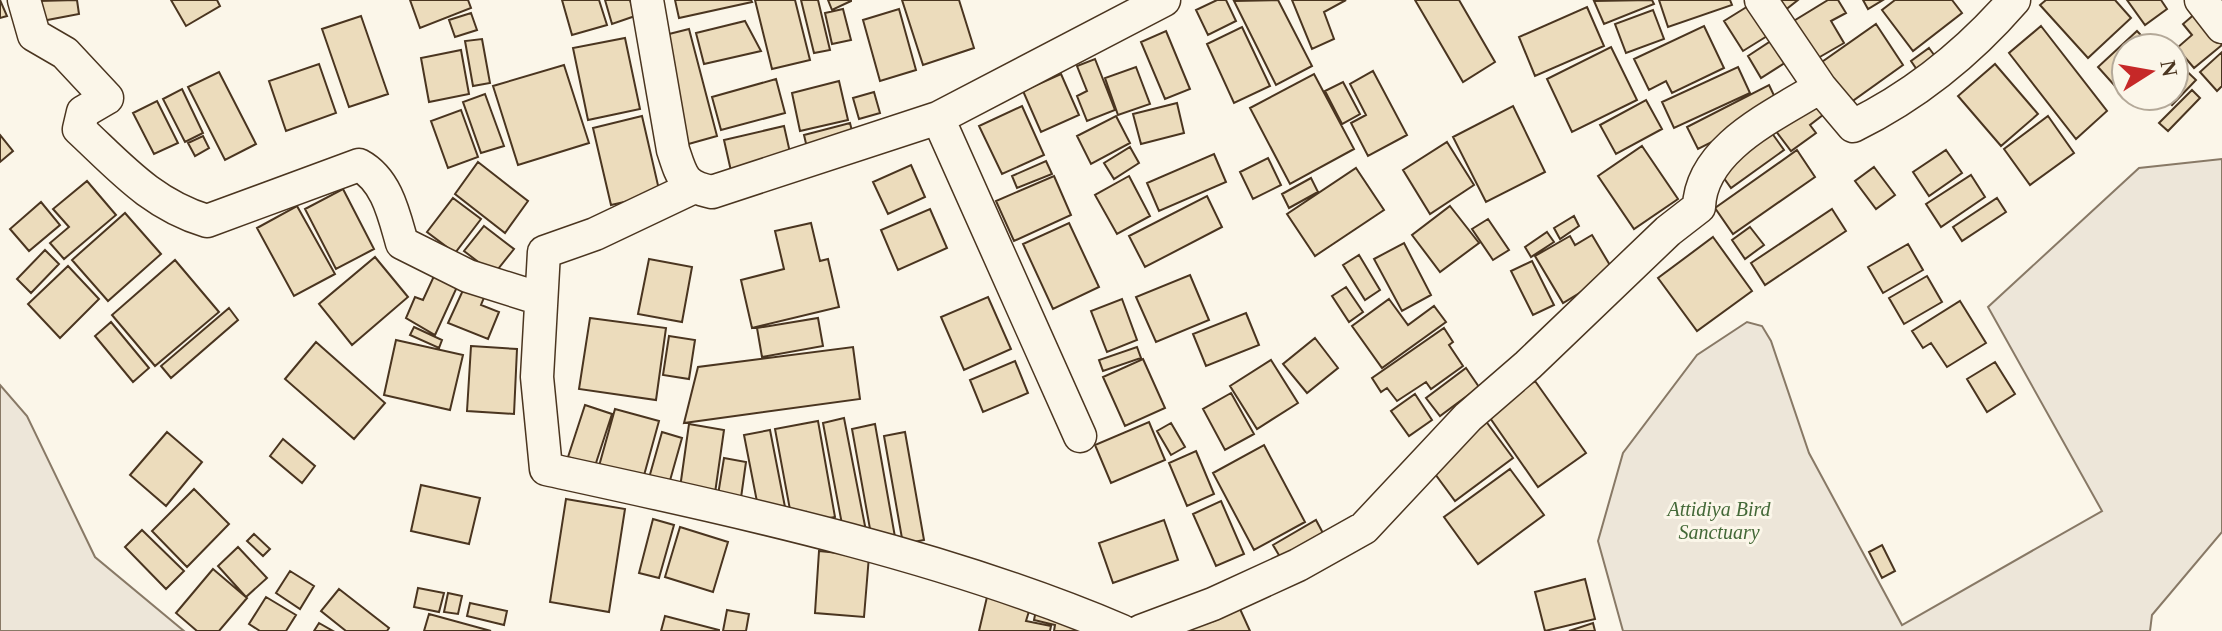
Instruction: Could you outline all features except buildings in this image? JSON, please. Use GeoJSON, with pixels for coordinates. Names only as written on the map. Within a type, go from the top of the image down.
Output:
{"type":"FeatureCollection","features":[{"type":"Feature","properties":{"kind":"street"},"geometry":{"type":"LineString","coordinates":[[24,0],[34,35],[65,53],[107,98],[83,112],[79,129],[118,169],[182,214],[207,221],[359,165],[371,171],[391,204],[402,243],[468,276],[541,299]]}},
{"type":"Feature","properties":{"kind":"street"},"geometry":{"type":"LineString","coordinates":[[647,0],[673,150],[681,174],[692,188]]}},
{"type":"Feature","properties":{"kind":"street"},"geometry":{"type":"LineString","coordinates":[[1122,631],[997,582],[923,560],[546,469],[537,377],[544,252],[595,234],[692,188],[712,192],[736,187],[938,118],[1164,0]]}},
{"type":"Feature","properties":{"kind":"street"},"geometry":{"type":"LineString","coordinates":[[1761,0],[1820,87],[1853,126],[1923,87],[1988,30],[2014,0]]}},
{"type":"Feature","properties":{"kind":"street"},"geometry":{"type":"LineString","coordinates":[[2201,0],[2222,27]]}},
{"type":"Feature","properties":{"kind":"street"},"geometry":{"type":"LineString","coordinates":[[1141,631],[1213,604],[1298,565],[1364,528],[1468,417],[1528,365],[1668,231],[1699,207],[1704,175],[1730,148],[1752,129],[1820,87]]}},
{"type":"Feature","properties":{"kind":"street"},"geometry":{"type":"LineString","coordinates":[[938,118],[1080,436]]}},
{"type":"Feature","properties":{"kind":"green space","name":"Attidiya Bird Sanctuary"},"geometry":{"type":"Polygon","coordinates":[[[2222,159],[2222,532],[2152,615],[2150,631],[1623,631],[1598,541],[1623,453],[1697,355],[1747,322],[1762,326],[1771,341],[1809,453],[1902,625],[2102,511],[1988,307],[2139,168],[2222,159]]]}},
{"type":"Feature","properties":{"kind":"green space"},"geometry":{"type":"Polygon","coordinates":[[[0,385],[27,416],[95,557],[184,631],[0,631],[0,385]]]}}]}
